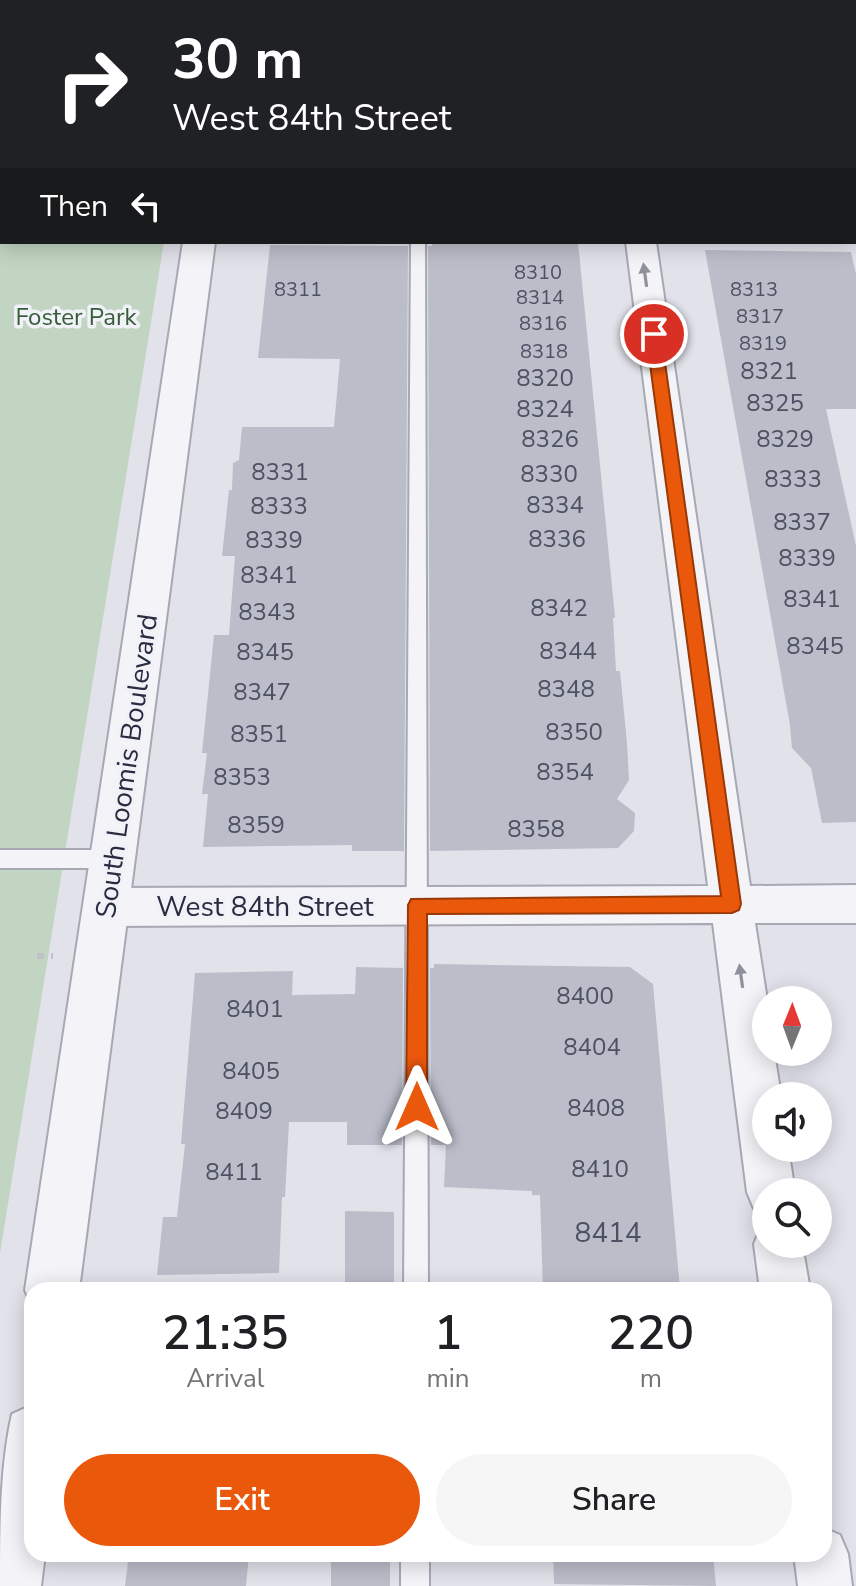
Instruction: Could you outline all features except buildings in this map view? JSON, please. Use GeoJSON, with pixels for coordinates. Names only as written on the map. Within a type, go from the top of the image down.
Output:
{"type":"FeatureCollection","features":[{"type":"Feature","properties":{"kind":"street","name":"South Loomis Boulevard"},"geometry":{"type":"LineString","coordinates":[[53,1282],[199,244]]}},
{"type":"Feature","properties":{"kind":"street"},"geometry":{"type":"LineString","coordinates":[[641,244],[769,1178]]}},
{"type":"Feature","properties":{"kind":"street","name":"West 84th Street"},"geometry":{"type":"LineString","coordinates":[[106,907],[856,904]]}},
{"type":"Feature","properties":{"kind":"street"},"geometry":{"type":"LineString","coordinates":[[780,1258],[784,1282]]}},
{"type":"Feature","properties":{"kind":"street"},"geometry":{"type":"LineString","coordinates":[[11,1586],[24,1492]]}},
{"type":"Feature","properties":{"kind":"street"},"geometry":{"type":"LineString","coordinates":[[822,1562],[825,1586]]}},
{"type":"Feature","properties":{"kind":"lane"},"geometry":{"type":"LineString","coordinates":[[416,1282],[418,244]]}},
{"type":"Feature","properties":{"kind":"lane"},"geometry":{"type":"LineString","coordinates":[[0,859],[113,859]]}},
{"type":"Feature","properties":{"kind":"lane"},"geometry":{"type":"LineString","coordinates":[[415,1562],[415,1586]]}},
{"type":"Feature","properties":{"kind":"path"},"geometry":{"type":"LineString","coordinates":[[37,956],[53,956]]}},
{"type":"Feature","properties":{"kind":"green space","name":"Foster Park"},"geometry":{"type":"Polygon","coordinates":[[[0,244],[164,244],[0,1253],[0,244]]]}},
{"type":"Feature","properties":{"kind":"route"},"geometry":{"type":"LineString","coordinates":[[417,1107],[417,905],[732,904],[654,334]]}}]}
